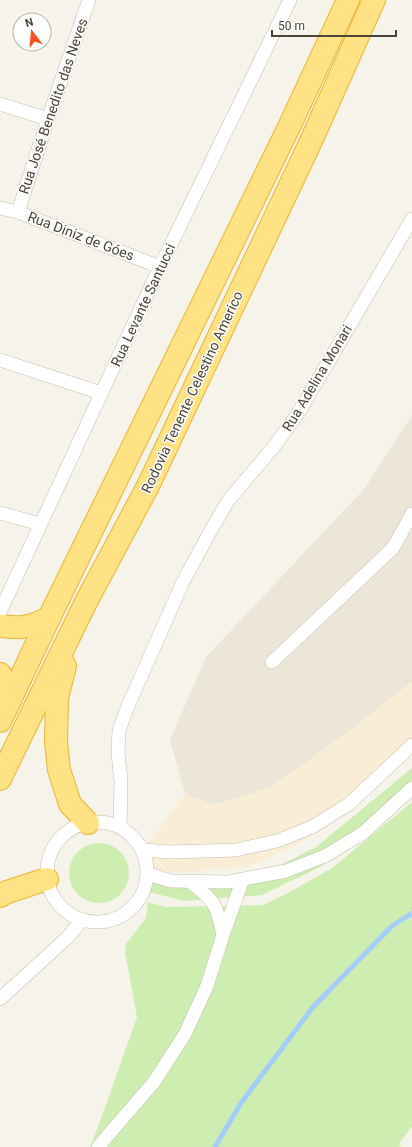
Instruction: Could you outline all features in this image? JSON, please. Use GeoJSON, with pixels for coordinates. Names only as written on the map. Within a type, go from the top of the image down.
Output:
{"type":"FeatureCollection","features":[{"type":"Feature","properties":{"kind":"highway","name":"Rodovia Tenente Celestino Americo"},"geometry":{"type":"LineString","coordinates":[[0,721],[286,134],[348,0]]}},
{"type":"Feature","properties":{"kind":"highway","name":"Rodovia Tenente Celestino Americo"},"geometry":{"type":"LineString","coordinates":[[0,779],[75,624],[148,486],[312,139],[374,0]]}},
{"type":"Feature","properties":{"kind":"highway"},"geometry":{"type":"LineString","coordinates":[[0,626],[15,628],[30,627],[49,618]]}},
{"type":"Feature","properties":{"kind":"highway"},"geometry":{"type":"LineString","coordinates":[[75,624],[57,698],[56,742],[59,770],[70,804],[88,823]]}},
{"type":"Feature","properties":{"kind":"highway"},"geometry":{"type":"LineString","coordinates":[[0,674],[8,688],[10,700]]}},
{"type":"Feature","properties":{"kind":"highway"},"geometry":{"type":"LineString","coordinates":[[0,896],[7,892],[47,879]]}},
{"type":"Feature","properties":{"kind":"street","name":"Rua José Benedito das Neves"},"geometry":{"type":"LineString","coordinates":[[18,212],[89,0]]}},
{"type":"Feature","properties":{"kind":"street","name":"Rua Levante Santucci"},"geometry":{"type":"LineString","coordinates":[[0,612],[160,267],[290,0]]}},
{"type":"Feature","properties":{"kind":"street"},"geometry":{"type":"LineString","coordinates":[[0,104],[48,119]]}},
{"type":"Feature","properties":{"kind":"street","name":"Rua Diniz de Góes"},"geometry":{"type":"LineString","coordinates":[[0,208],[18,212],[160,267]]}},
{"type":"Feature","properties":{"kind":"street","name":"Rua Adelina Monari"},"geometry":{"type":"LineString","coordinates":[[120,827],[121,781],[118,753],[119,730],[128,706],[183,582],[210,530],[228,501],[276,444],[299,412],[412,219]]}},
{"type":"Feature","properties":{"kind":"street"},"geometry":{"type":"LineString","coordinates":[[0,360],[101,393]]}},
{"type":"Feature","properties":{"kind":"street"},"geometry":{"type":"LineString","coordinates":[[0,514],[40,524]]}},
{"type":"Feature","properties":{"kind":"street"},"geometry":{"type":"LineString","coordinates":[[272,662],[393,548],[412,514]]}},
{"type":"Feature","properties":{"kind":"street"},"geometry":{"type":"LineString","coordinates":[[143,850],[170,852],[236,850],[277,841],[312,827],[349,804],[412,745]]}},
{"type":"Feature","properties":{"kind":"street"},"geometry":{"type":"LineString","coordinates":[[148,874],[171,881],[228,882],[286,871],[325,856],[362,833],[412,788]]}},
{"type":"Feature","properties":{"kind":"street"},"geometry":{"type":"LineString","coordinates":[[105,822],[120,827],[133,837],[143,850],[147,862],[148,874],[145,888],[139,901],[128,912],[116,919],[99,923],[82,920],[67,913],[54,898],[49,889],[47,879],[48,864],[52,849],[62,837],[74,828],[88,823],[105,822]]}},
{"type":"Feature","properties":{"kind":"street"},"geometry":{"type":"LineString","coordinates":[[98,1147],[154,1082],[185,1034],[206,986],[243,879]]}},
{"type":"Feature","properties":{"kind":"street"},"geometry":{"type":"LineString","coordinates":[[189,881],[206,894],[214,903],[223,935]]}},
{"type":"Feature","properties":{"kind":"street"},"geometry":{"type":"LineString","coordinates":[[0,999],[68,937],[82,920]]}},
{"type":"Feature","properties":{"kind":"shaded area"},"geometry":{"type":"Polygon","coordinates":[[[412,415],[412,682],[353,728],[270,788],[214,805],[185,794],[170,740],[206,657],[365,488],[412,415]]]}},
{"type":"Feature","properties":{"kind":"shaded area"},"geometry":{"type":"Polygon","coordinates":[[[412,682],[412,753],[309,838],[251,866],[176,873],[143,866],[140,854],[185,794],[214,805],[270,788],[353,728],[412,682]]]}},
{"type":"Feature","properties":{"kind":"green space"},"geometry":{"type":"Polygon","coordinates":[[[412,768],[412,790],[322,866],[262,895],[184,901],[149,892],[147,876],[255,878],[316,847],[412,768]]]}},
{"type":"Feature","properties":{"kind":"green space"},"geometry":{"type":"Polygon","coordinates":[[[412,802],[412,1126],[399,1144],[401,1147],[90,1147],[137,1017],[125,952],[126,944],[146,918],[148,902],[166,907],[263,905],[288,893],[332,868],[412,802]]]}},
{"type":"Feature","properties":{"kind":"green space"},"geometry":{"type":"Polygon","coordinates":[[[99,843],[116,848],[124,856],[129,873],[124,890],[116,898],[99,903],[82,898],[74,890],[69,873],[74,856],[82,848],[99,843]]]}},
{"type":"Feature","properties":{"kind":"waterway"},"geometry":{"type":"LineString","coordinates":[[215,1147],[241,1103],[313,1007],[392,926],[412,913]]}}]}
